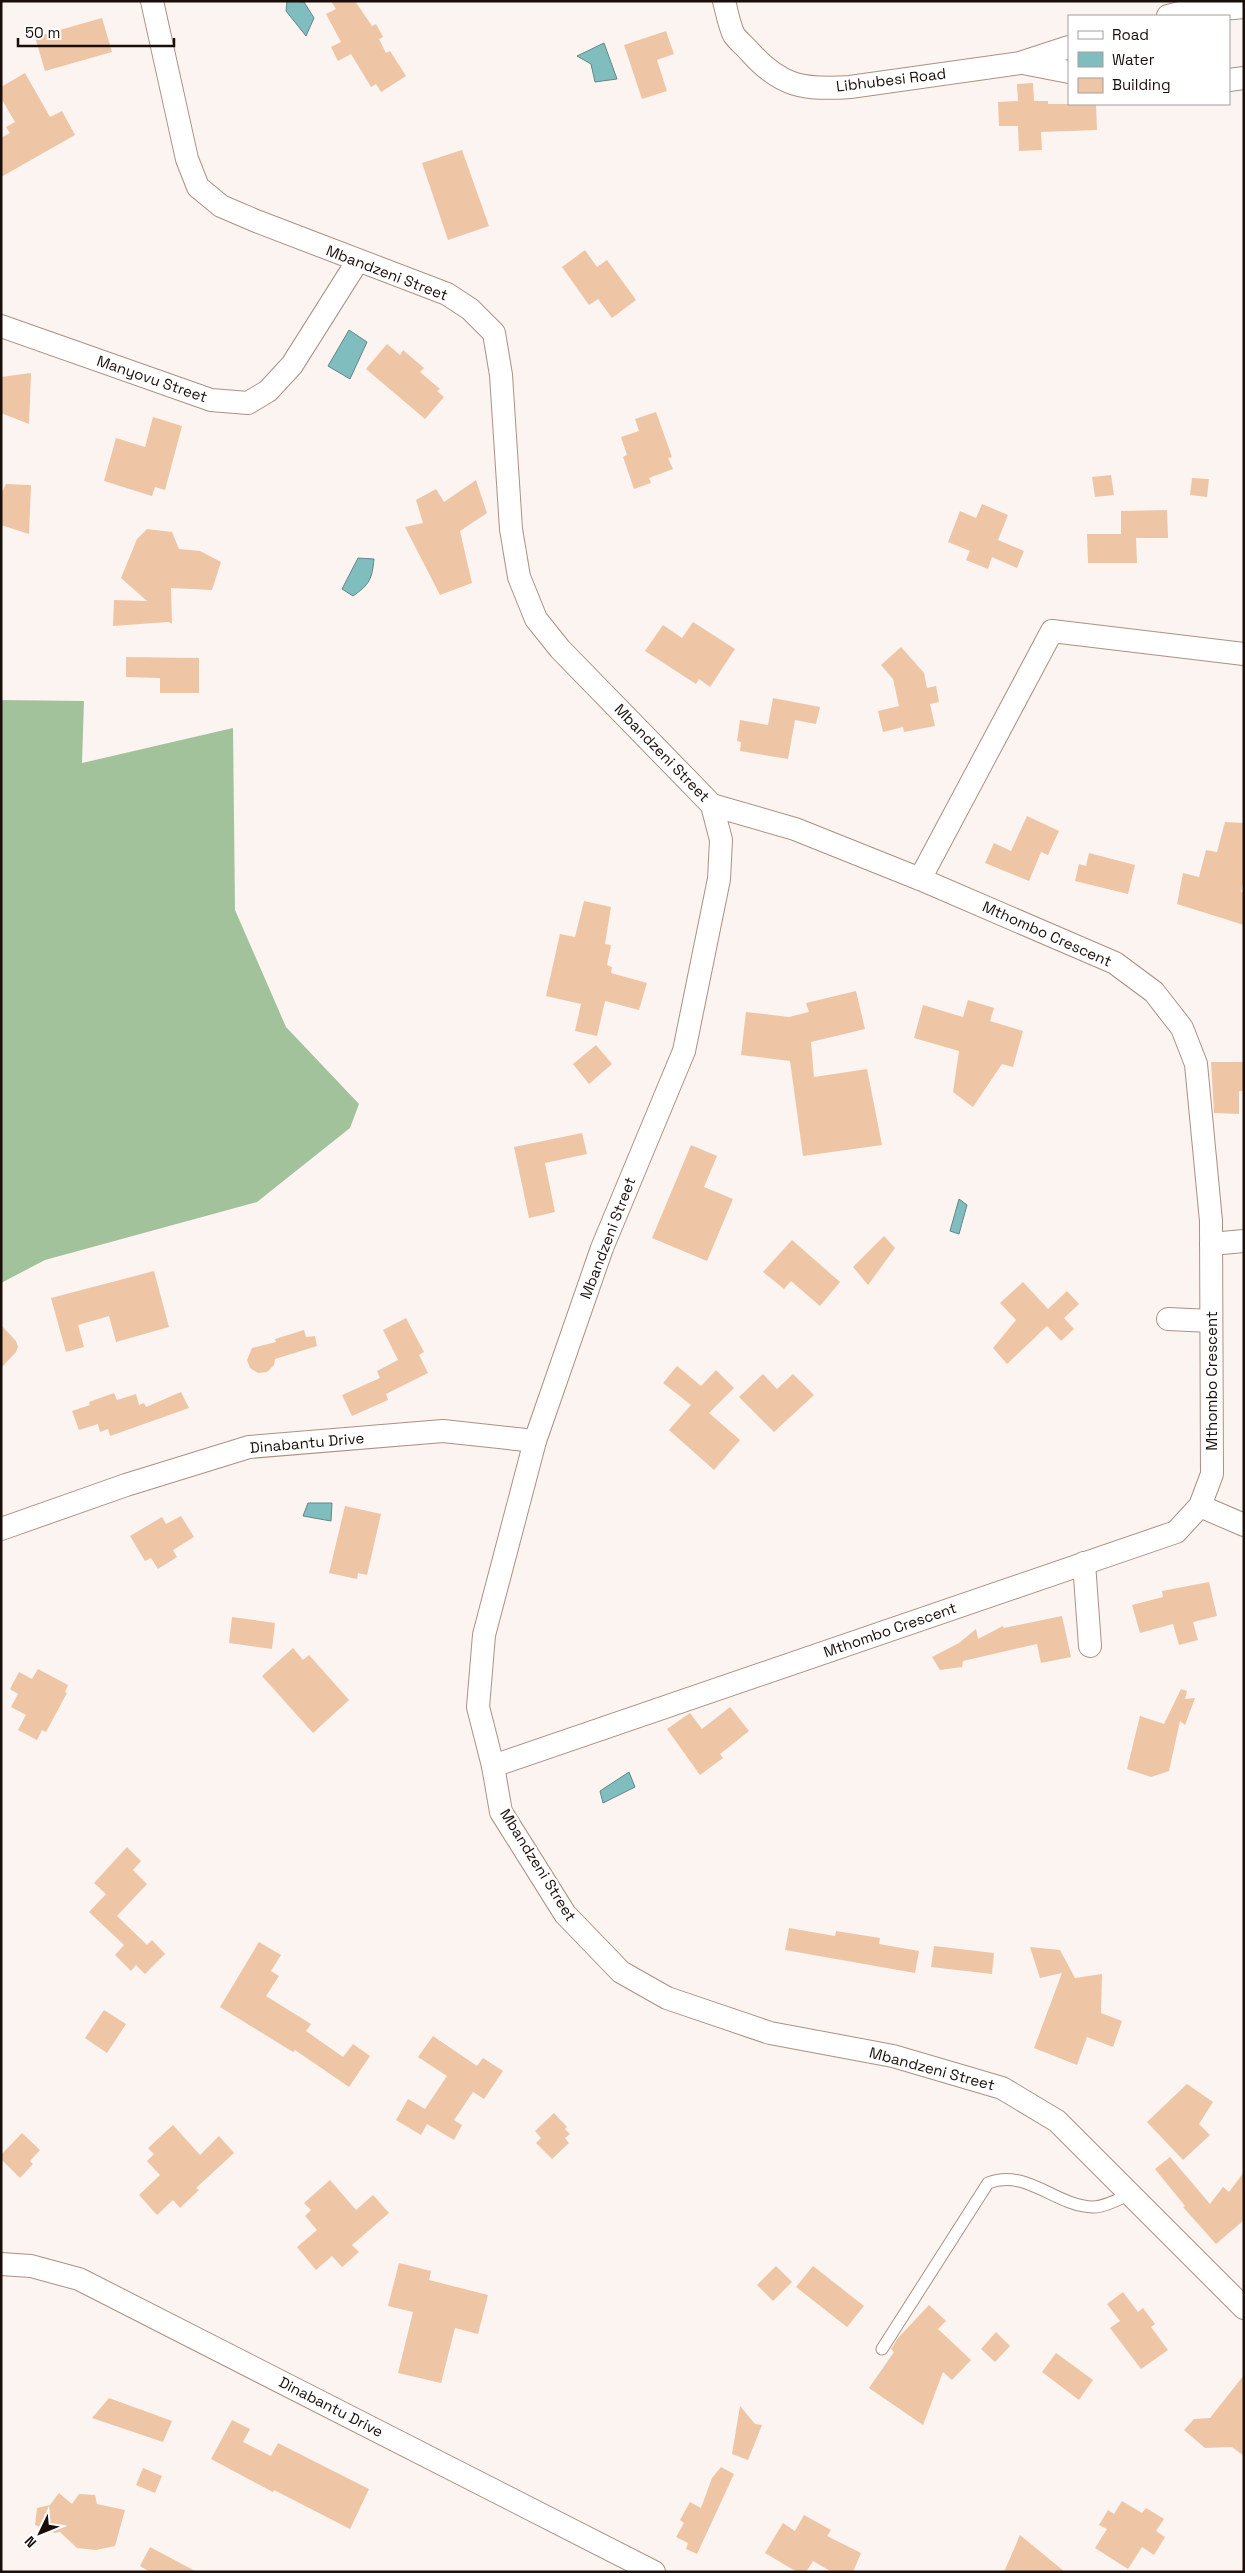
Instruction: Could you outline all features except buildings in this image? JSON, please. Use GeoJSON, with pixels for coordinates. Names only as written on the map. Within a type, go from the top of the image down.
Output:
{"type":"FeatureCollection","features":[{"type":"Feature","properties":{"kind":"street","name":"Mbandzeni Street"},"geometry":{"type":"LineString","coordinates":[[152,1],[187,159],[198,187],[221,206],[357,262],[447,294],[470,309],[494,333],[501,375],[510,529],[519,576],[536,619],[560,650],[712,805],[721,840],[719,879],[684,1050],[602,1248],[535,1442],[484,1635],[478,1707],[493,1766],[501,1812],[565,1914],[620,1972],[667,1998],[770,2033],[893,2056],[1002,2088],[1057,2121],[1244,2308]]}},
{"type":"Feature","properties":{"kind":"street","name":"Libhubesi Road"},"geometry":{"type":"LineString","coordinates":[[724,1],[734,35],[767,70],[783,81],[803,86],[827,89],[850,87],[1020,63],[1068,47]]}},
{"type":"Feature","properties":{"kind":"street"},"geometry":{"type":"LineString","coordinates":[[1171,15],[1180,12],[1244,7]]}},
{"type":"Feature","properties":{"kind":"street"},"geometry":{"type":"LineString","coordinates":[[1020,63],[1068,72]]}},
{"type":"Feature","properties":{"kind":"street"},"geometry":{"type":"LineString","coordinates":[[1230,80],[1244,78]]}},
{"type":"Feature","properties":{"kind":"street","name":"Manyovu Street"},"geometry":{"type":"LineString","coordinates":[[1,326],[211,400],[248,403],[268,391],[292,364],[357,262]]}},
{"type":"Feature","properties":{"kind":"street"},"geometry":{"type":"LineString","coordinates":[[920,879],[1052,631],[1244,654]]}},
{"type":"Feature","properties":{"kind":"street","name":"Mthombo Crescent"},"geometry":{"type":"LineString","coordinates":[[493,1766],[1176,1532],[1200,1506],[1212,1474],[1211,1244],[1196,1064],[1182,1028],[1154,992],[1115,963],[920,879],[795,829],[712,805]]}},
{"type":"Feature","properties":{"kind":"street"},"geometry":{"type":"LineString","coordinates":[[1211,1244],[1244,1241]]}},
{"type":"Feature","properties":{"kind":"street"},"geometry":{"type":"LineString","coordinates":[[1168,1319],[1212,1321]]}},
{"type":"Feature","properties":{"kind":"street","name":"Dinabantu Drive"},"geometry":{"type":"LineString","coordinates":[[1,1529],[126,1485],[249,1447],[443,1431],[535,1442]]}},
{"type":"Feature","properties":{"kind":"street"},"geometry":{"type":"LineString","coordinates":[[1200,1506],[1244,1525]]}},
{"type":"Feature","properties":{"kind":"street"},"geometry":{"type":"LineString","coordinates":[[1084,1564],[1090,1646]]}},
{"type":"Feature","properties":{"kind":"street","name":"Dinabantu Drive"},"geometry":{"type":"LineString","coordinates":[[1,2264],[31,2266],[79,2278],[654,2572]]}},
{"type":"Feature","properties":{"kind":"lane"},"geometry":{"type":"LineString","coordinates":[[882,2348],[988,2183],[1012,2178],[1038,2186],[1068,2201],[1093,2207],[1110,2203],[1130,2194]]}},
{"type":"Feature","properties":{"kind":"green space"},"geometry":{"type":"Polygon","coordinates":[[[1,700],[84,701],[82,763],[233,728],[235,910],[286,1027],[359,1104],[350,1128],[257,1202],[45,1260],[1,1283],[1,700]]]}},
{"type":"Feature","properties":{"kind":"water"},"geometry":{"type":"Polygon","coordinates":[[[287,1],[304,2],[314,18],[306,36],[286,11],[287,1]]]}},
{"type":"Feature","properties":{"kind":"water"},"geometry":{"type":"Polygon","coordinates":[[[604,43],[617,79],[595,82],[591,64],[577,56],[604,43]]]}},
{"type":"Feature","properties":{"kind":"water"},"geometry":{"type":"Polygon","coordinates":[[[349,330],[367,342],[350,379],[328,366],[349,330]]]}},
{"type":"Feature","properties":{"kind":"water"},"geometry":{"type":"Polygon","coordinates":[[[358,558],[374,559],[371,576],[367,584],[353,596],[342,589],[358,558]]]}},
{"type":"Feature","properties":{"kind":"water"},"geometry":{"type":"Polygon","coordinates":[[[959,1199],[967,1205],[959,1234],[950,1231],[959,1199]]]}},
{"type":"Feature","properties":{"kind":"water"},"geometry":{"type":"Polygon","coordinates":[[[308,1503],[332,1503],[331,1521],[303,1516],[308,1503]]]}},
{"type":"Feature","properties":{"kind":"water"},"geometry":{"type":"Polygon","coordinates":[[[629,1772],[635,1787],[603,1803],[600,1791],[629,1772]]]}}]}
